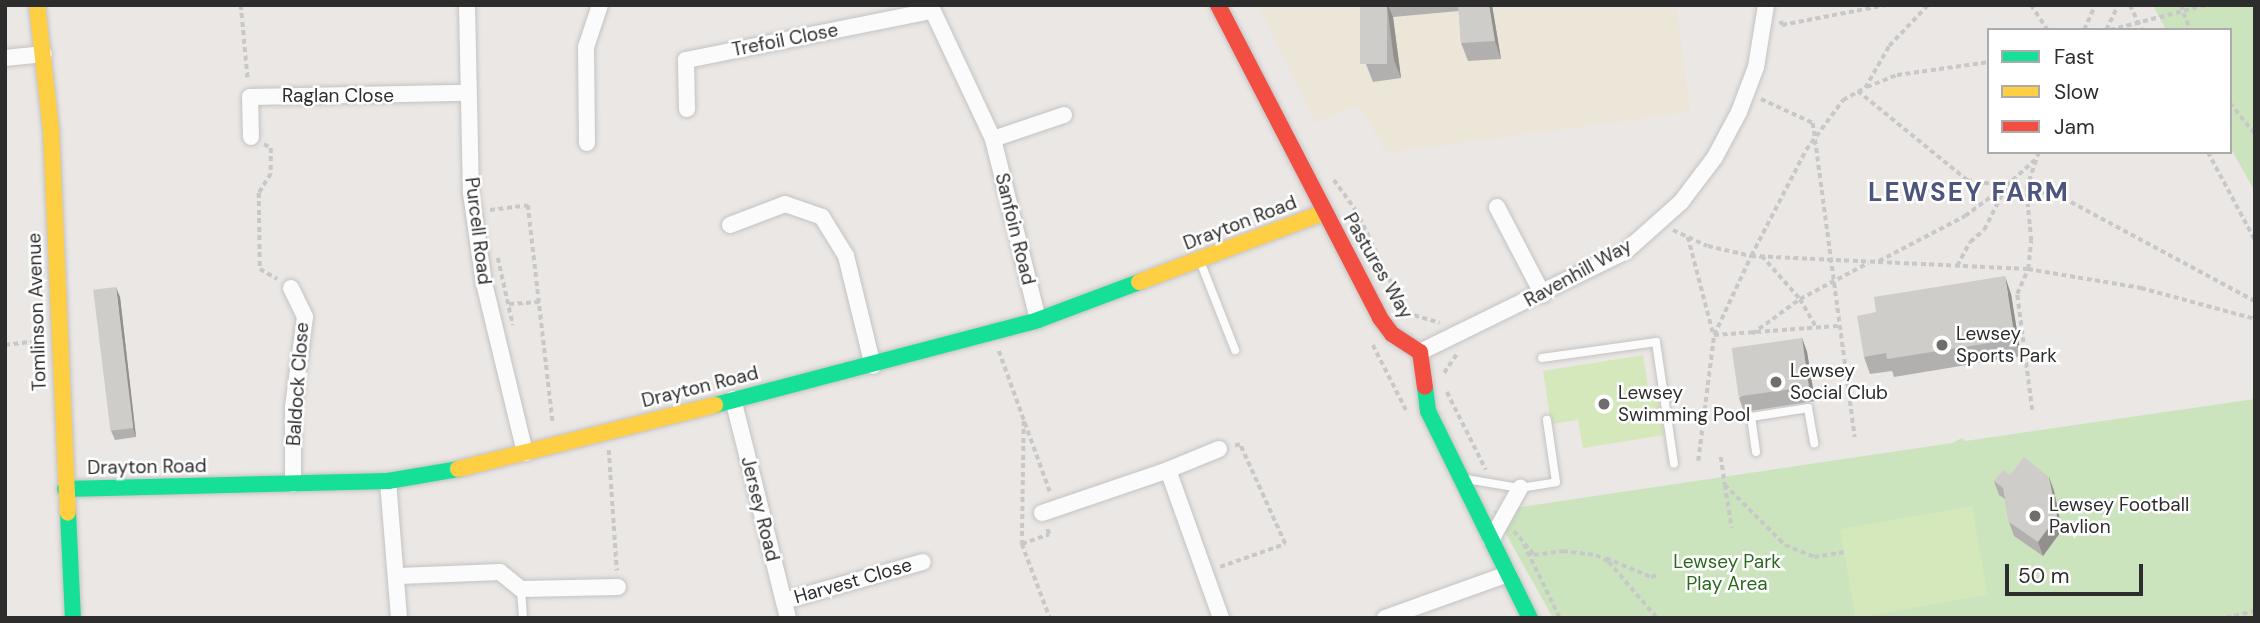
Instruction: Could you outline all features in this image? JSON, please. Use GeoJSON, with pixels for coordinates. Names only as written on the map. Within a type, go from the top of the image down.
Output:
{"type":"FeatureCollection","features":[{"type":"Feature","properties":{"kind":"street","name":"Tomlinson Avenue"},"geometry":{"type":"LineString","coordinates":[[37,5],[44,54],[73,618]]}},
{"type":"Feature","properties":{"kind":"street","name":"Purcell Road"},"geometry":{"type":"LineString","coordinates":[[467,5],[467,93],[474,212],[500,360],[525,453]]}},
{"type":"Feature","properties":{"kind":"street"},"geometry":{"type":"LineString","coordinates":[[587,144],[586,47],[600,5]]}},
{"type":"Feature","properties":{"kind":"street","name":"Pastures Way"},"geometry":{"type":"LineString","coordinates":[[1217,5],[1380,318],[1392,334],[1420,352]]}},
{"type":"Feature","properties":{"kind":"street","name":"Ravenhill Way"},"geometry":{"type":"LineString","coordinates":[[1420,352],[1543,295],[1626,251],[1681,202],[1715,157],[1746,93],[1756,67],[1766,7]]}},
{"type":"Feature","properties":{"kind":"street","name":"Trefoil Close"},"geometry":{"type":"LineString","coordinates":[[687,109],[686,60],[931,8]]}},
{"type":"Feature","properties":{"kind":"street","name":"Sanfoin Road"},"geometry":{"type":"LineString","coordinates":[[931,8],[993,139],[1038,320]]}},
{"type":"Feature","properties":{"kind":"street"},"geometry":{"type":"LineString","coordinates":[[5,58],[44,54]]}},
{"type":"Feature","properties":{"kind":"street","name":"Raglan Close"},"geometry":{"type":"LineString","coordinates":[[250,97],[467,93]]}},
{"type":"Feature","properties":{"kind":"street"},"geometry":{"type":"LineString","coordinates":[[250,97],[251,137]]}},
{"type":"Feature","properties":{"kind":"street"},"geometry":{"type":"LineString","coordinates":[[993,139],[1065,115]]}},
{"type":"Feature","properties":{"kind":"street"},"geometry":{"type":"LineString","coordinates":[[730,225],[785,204],[822,217],[846,256],[873,366]]}},
{"type":"Feature","properties":{"kind":"street"},"geometry":{"type":"LineString","coordinates":[[1497,208],[1543,295]]}},
{"type":"Feature","properties":{"kind":"street","name":"Drayton Road"},"geometry":{"type":"LineString","coordinates":[[65,489],[388,481],[525,453],[873,366],[1038,320],[1323,213]]}},
{"type":"Feature","properties":{"kind":"street","name":"Baldock Close"},"geometry":{"type":"LineString","coordinates":[[291,288],[305,317],[293,408],[293,484]]}},
{"type":"Feature","properties":{"kind":"street"},"geometry":{"type":"LineString","coordinates":[[1420,352],[1429,411],[1459,478],[1530,618]]}},
{"type":"Feature","properties":{"kind":"street","name":"Jersey Road"},"geometry":{"type":"LineString","coordinates":[[733,400],[788,618]]}},
{"type":"Feature","properties":{"kind":"street"},"geometry":{"type":"LineString","coordinates":[[1048,510],[1168,470],[1219,449]]}},
{"type":"Feature","properties":{"kind":"street"},"geometry":{"type":"LineString","coordinates":[[1168,470],[1220,618]]}},
{"type":"Feature","properties":{"kind":"street"},"geometry":{"type":"LineString","coordinates":[[388,481],[399,576],[399,618]]}},
{"type":"Feature","properties":{"kind":"street"},"geometry":{"type":"LineString","coordinates":[[1491,540],[1520,488]]}},
{"type":"Feature","properties":{"kind":"street","name":"Harvest Close"},"geometry":{"type":"LineString","coordinates":[[784,601],[923,562]]}},
{"type":"Feature","properties":{"kind":"street"},"geometry":{"type":"LineString","coordinates":[[399,576],[500,572],[521,589],[618,587]]}},
{"type":"Feature","properties":{"kind":"street"},"geometry":{"type":"LineString","coordinates":[[1385,618],[1508,574]]}},
{"type":"Feature","properties":{"kind":"lane"},"geometry":{"type":"LineString","coordinates":[[1200,261],[1236,350]]}},
{"type":"Feature","properties":{"kind":"lane"},"geometry":{"type":"LineString","coordinates":[[1542,358],[1656,342],[1674,464]]}},
{"type":"Feature","properties":{"kind":"lane"},"geometry":{"type":"LineString","coordinates":[[1756,452],[1751,417],[1808,408],[1814,443]]}},
{"type":"Feature","properties":{"kind":"lane"},"geometry":{"type":"LineString","coordinates":[[1459,478],[1520,488],[1556,482],[1547,420]]}},
{"type":"Feature","properties":{"kind":"lane"},"geometry":{"type":"LineString","coordinates":[[521,589],[523,618]]}},
{"type":"Feature","properties":{"kind":"path"},"geometry":{"type":"LineString","coordinates":[[241,5],[250,97]]}},
{"type":"Feature","properties":{"kind":"path"},"geometry":{"type":"LineString","coordinates":[[1766,7],[1779,11],[1782,24],[1886,5]]}},
{"type":"Feature","properties":{"kind":"path"},"geometry":{"type":"LineString","coordinates":[[1865,88],[1889,46],[1928,5]]}},
{"type":"Feature","properties":{"kind":"path"},"geometry":{"type":"LineString","coordinates":[[2031,5],[2047,28]]}},
{"type":"Feature","properties":{"kind":"path"},"geometry":{"type":"LineString","coordinates":[[2085,28],[2095,5]]}},
{"type":"Feature","properties":{"kind":"path"},"geometry":{"type":"LineString","coordinates":[[2109,28],[2118,5]]}},
{"type":"Feature","properties":{"kind":"path"},"geometry":{"type":"LineString","coordinates":[[2130,5],[2142,28]]}},
{"type":"Feature","properties":{"kind":"path"},"geometry":{"type":"LineString","coordinates":[[2181,5],[2189,28]]}},
{"type":"Feature","properties":{"kind":"path"},"geometry":{"type":"LineString","coordinates":[[2116,28],[2206,5]]}},
{"type":"Feature","properties":{"kind":"path"},"geometry":{"type":"LineString","coordinates":[[1698,461],[1714,335],[1751,256],[1816,137],[1843,100],[1858,91],[1897,75],[1987,62]]}},
{"type":"Feature","properties":{"kind":"path"},"geometry":{"type":"LineString","coordinates":[[1858,91],[1967,180],[2056,194],[2100,214],[2255,301]]}},
{"type":"Feature","properties":{"kind":"path"},"geometry":{"type":"LineString","coordinates":[[1746,93],[1812,123],[1855,437]]}},
{"type":"Feature","properties":{"kind":"path"},"geometry":{"type":"LineString","coordinates":[[2232,105],[2255,134]]}},
{"type":"Feature","properties":{"kind":"path"},"geometry":{"type":"LineString","coordinates":[[251,137],[271,148],[271,174],[259,193],[260,269],[291,288]]}},
{"type":"Feature","properties":{"kind":"path"},"geometry":{"type":"LineString","coordinates":[[2032,410],[2017,293],[2028,269],[2031,241],[2026,189],[2038,154]]}},
{"type":"Feature","properties":{"kind":"path"},"geometry":{"type":"LineString","coordinates":[[2209,154],[2255,240]]}},
{"type":"Feature","properties":{"kind":"path"},"geometry":{"type":"LineString","coordinates":[[1877,262],[1965,216],[2037,159]]}},
{"type":"Feature","properties":{"kind":"path"},"geometry":{"type":"LineString","coordinates":[[1326,170],[1356,210],[1406,313],[1440,323]]}},
{"type":"Feature","properties":{"kind":"path"},"geometry":{"type":"LineString","coordinates":[[1957,266],[1970,242],[1984,230],[2006,186]]}},
{"type":"Feature","properties":{"kind":"path"},"geometry":{"type":"LineString","coordinates":[[474,212],[528,205],[555,444]]}},
{"type":"Feature","properties":{"kind":"path"},"geometry":{"type":"LineString","coordinates":[[1659,221],[1688,237],[1751,256],[2028,269],[2141,288],[2255,319]]}},
{"type":"Feature","properties":{"kind":"path"},"geometry":{"type":"LineString","coordinates":[[1688,237],[1714,335]]}},
{"type":"Feature","properties":{"kind":"path"},"geometry":{"type":"LineString","coordinates":[[1762,256],[1800,299],[1817,328]]}},
{"type":"Feature","properties":{"kind":"path"},"geometry":{"type":"LineString","coordinates":[[1752,334],[1800,299],[1869,262]]}},
{"type":"Feature","properties":{"kind":"path"},"geometry":{"type":"LineString","coordinates":[[509,304],[539,302]]}},
{"type":"Feature","properties":{"kind":"path"},"geometry":{"type":"LineString","coordinates":[[1714,335],[1838,326]]}},
{"type":"Feature","properties":{"kind":"path"},"geometry":{"type":"LineString","coordinates":[[992,332],[1048,510],[1048,534],[1022,544]]}},
{"type":"Feature","properties":{"kind":"path"},"geometry":{"type":"LineString","coordinates":[[5,345],[59,338]]}},
{"type":"Feature","properties":{"kind":"path"},"geometry":{"type":"LineString","coordinates":[[1440,379],[1456,355]]}},
{"type":"Feature","properties":{"kind":"path"},"geometry":{"type":"LineString","coordinates":[[1446,390],[1487,472]]}},
{"type":"Feature","properties":{"kind":"path"},"geometry":{"type":"LineString","coordinates":[[607,431],[618,587]]}},
{"type":"Feature","properties":{"kind":"path"},"geometry":{"type":"LineString","coordinates":[[1205,573],[1285,544],[1240,445],[1219,449]]}},
{"type":"Feature","properties":{"kind":"path"},"geometry":{"type":"LineString","coordinates":[[1721,457],[1732,528]]}},
{"type":"Feature","properties":{"kind":"path"},"geometry":{"type":"LineString","coordinates":[[1725,485],[1785,545],[1815,556],[1844,552]]}},
{"type":"Feature","properties":{"kind":"path"},"geometry":{"type":"LineString","coordinates":[[1513,529],[1534,555],[1563,551],[1596,555],[1651,577],[1659,575]]}},
{"type":"Feature","properties":{"kind":"path"},"geometry":{"type":"LineString","coordinates":[[1522,539],[1560,618]]}},
{"type":"Feature","properties":{"kind":"path"},"geometry":{"type":"LineString","coordinates":[[1596,555],[1609,562],[1657,618]]}},
{"type":"Feature","properties":{"kind":"path"},"geometry":{"type":"LineString","coordinates":[[2226,618],[2255,611]]}},
{"type":"Feature","properties":{"kind":"shaded area"},"geometry":{"type":"Polygon","coordinates":[[[1258,5],[1676,5],[1690,112],[1386,153],[1359,105],[1316,123],[1258,5]]]}},
{"type":"Feature","properties":{"kind":"green space"},"geometry":{"type":"Polygon","coordinates":[[[2153,5],[2255,5],[2255,192],[2232,151],[2232,28],[2165,28],[2153,5]]]}},
{"type":"Feature","properties":{"kind":"green space","name":"Lewsey Swimming Pool"},"geometry":{"type":"Polygon","coordinates":[[[1643,355],[1648,387],[1656,386],[1664,435],[1583,448],[1578,420],[1551,424],[1543,371],[1643,355]]]}},
{"type":"Feature","properties":{"kind":"green space","name":"Lewsey Park Play Area"},"geometry":{"type":"Polygon","coordinates":[[[2255,399],[2255,618],[1553,618],[1493,511],[1952,443],[1962,438],[1965,441],[2255,399]]]}},
{"type":"Feature","properties":{"kind":"green space"},"geometry":{"type":"Polygon","coordinates":[[[1972,506],[1988,595],[1856,618],[1840,529],[1972,506]]]}},
{"type":"Feature","properties":{"kind":"building"},"geometry":{"type":"Polygon","coordinates":[[[1360,5],[1387,5],[1387,64],[1360,64],[1360,5]]]}},
{"type":"Feature","properties":{"kind":"building"},"geometry":{"type":"Polygon","coordinates":[[[1458,5],[1489,5],[1495,41],[1461,43],[1458,5]]]}},
{"type":"Feature","properties":{"kind":"building","name":"Lewsey Sports Park"},"geometry":{"type":"Polygon","coordinates":[[[2005,276],[2015,339],[1887,359],[1886,353],[1864,357],[1857,316],[1876,312],[1874,297],[2005,276]]]}},
{"type":"Feature","properties":{"kind":"building"},"geometry":{"type":"Polygon","coordinates":[[[116,287],[133,428],[110,431],[93,290],[116,287]]]}},
{"type":"Feature","properties":{"kind":"building","name":"Lewsey Social Club"},"geometry":{"type":"Polygon","coordinates":[[[1802,338],[1809,387],[1739,396],[1732,348],[1802,338]]]}},
{"type":"Feature","properties":{"kind":"building","name":"Lewsey Football Pavlion"},"geometry":{"type":"Polygon","coordinates":[[[2024,457],[2049,477],[2057,516],[2038,542],[2009,522],[2003,488],[1994,481],[2003,470],[2010,475],[2024,457]]]}},
{"type":"Feature","properties":{"kind":"traffic: fast"},"geometry":{"type":"LineString","coordinates":[[715,405],[1038,320],[1139,282]]}},
{"type":"Feature","properties":{"kind":"traffic: fast"},"geometry":{"type":"LineString","coordinates":[[1425,387],[1428,411],[1530,618]]}},
{"type":"Feature","properties":{"kind":"traffic: fast"},"geometry":{"type":"LineString","coordinates":[[65,489],[388,481],[458,469]]}},
{"type":"Feature","properties":{"kind":"traffic: fast"},"geometry":{"type":"LineString","coordinates":[[68,513],[73,618]]}},
{"type":"Feature","properties":{"kind":"traffic: slow"},"geometry":{"type":"LineString","coordinates":[[37,5],[51,129],[68,513]]}},
{"type":"Feature","properties":{"kind":"traffic: slow"},"geometry":{"type":"LineString","coordinates":[[1139,282],[1323,213]]}},
{"type":"Feature","properties":{"kind":"traffic: slow"},"geometry":{"type":"LineString","coordinates":[[458,469],[715,405]]}},
{"type":"Feature","properties":{"kind":"traffic: jam"},"geometry":{"type":"LineString","coordinates":[[1218,5],[1380,318],[1392,334],[1420,352],[1425,387]]}},
{"type":"Feature","properties":{"kind":"place","name":"Lewsey Sports Park"},"geometry":{"type":"Point","coordinates":[1942,345]}},
{"type":"Feature","properties":{"kind":"place","name":"Lewsey Social Club"},"geometry":{"type":"Point","coordinates":[1776,382]}},
{"type":"Feature","properties":{"kind":"place","name":"Lewsey Swimming Pool"},"geometry":{"type":"Point","coordinates":[1604,404]}},
{"type":"Feature","properties":{"kind":"place","name":"Lewsey Football Pavlion"},"geometry":{"type":"Point","coordinates":[2035,516]}},
{"type":"Feature","properties":{"kind":"district","name":"LEWSEY FARM"},"geometry":{"type":"Point","coordinates":[1969,193]}}]}
